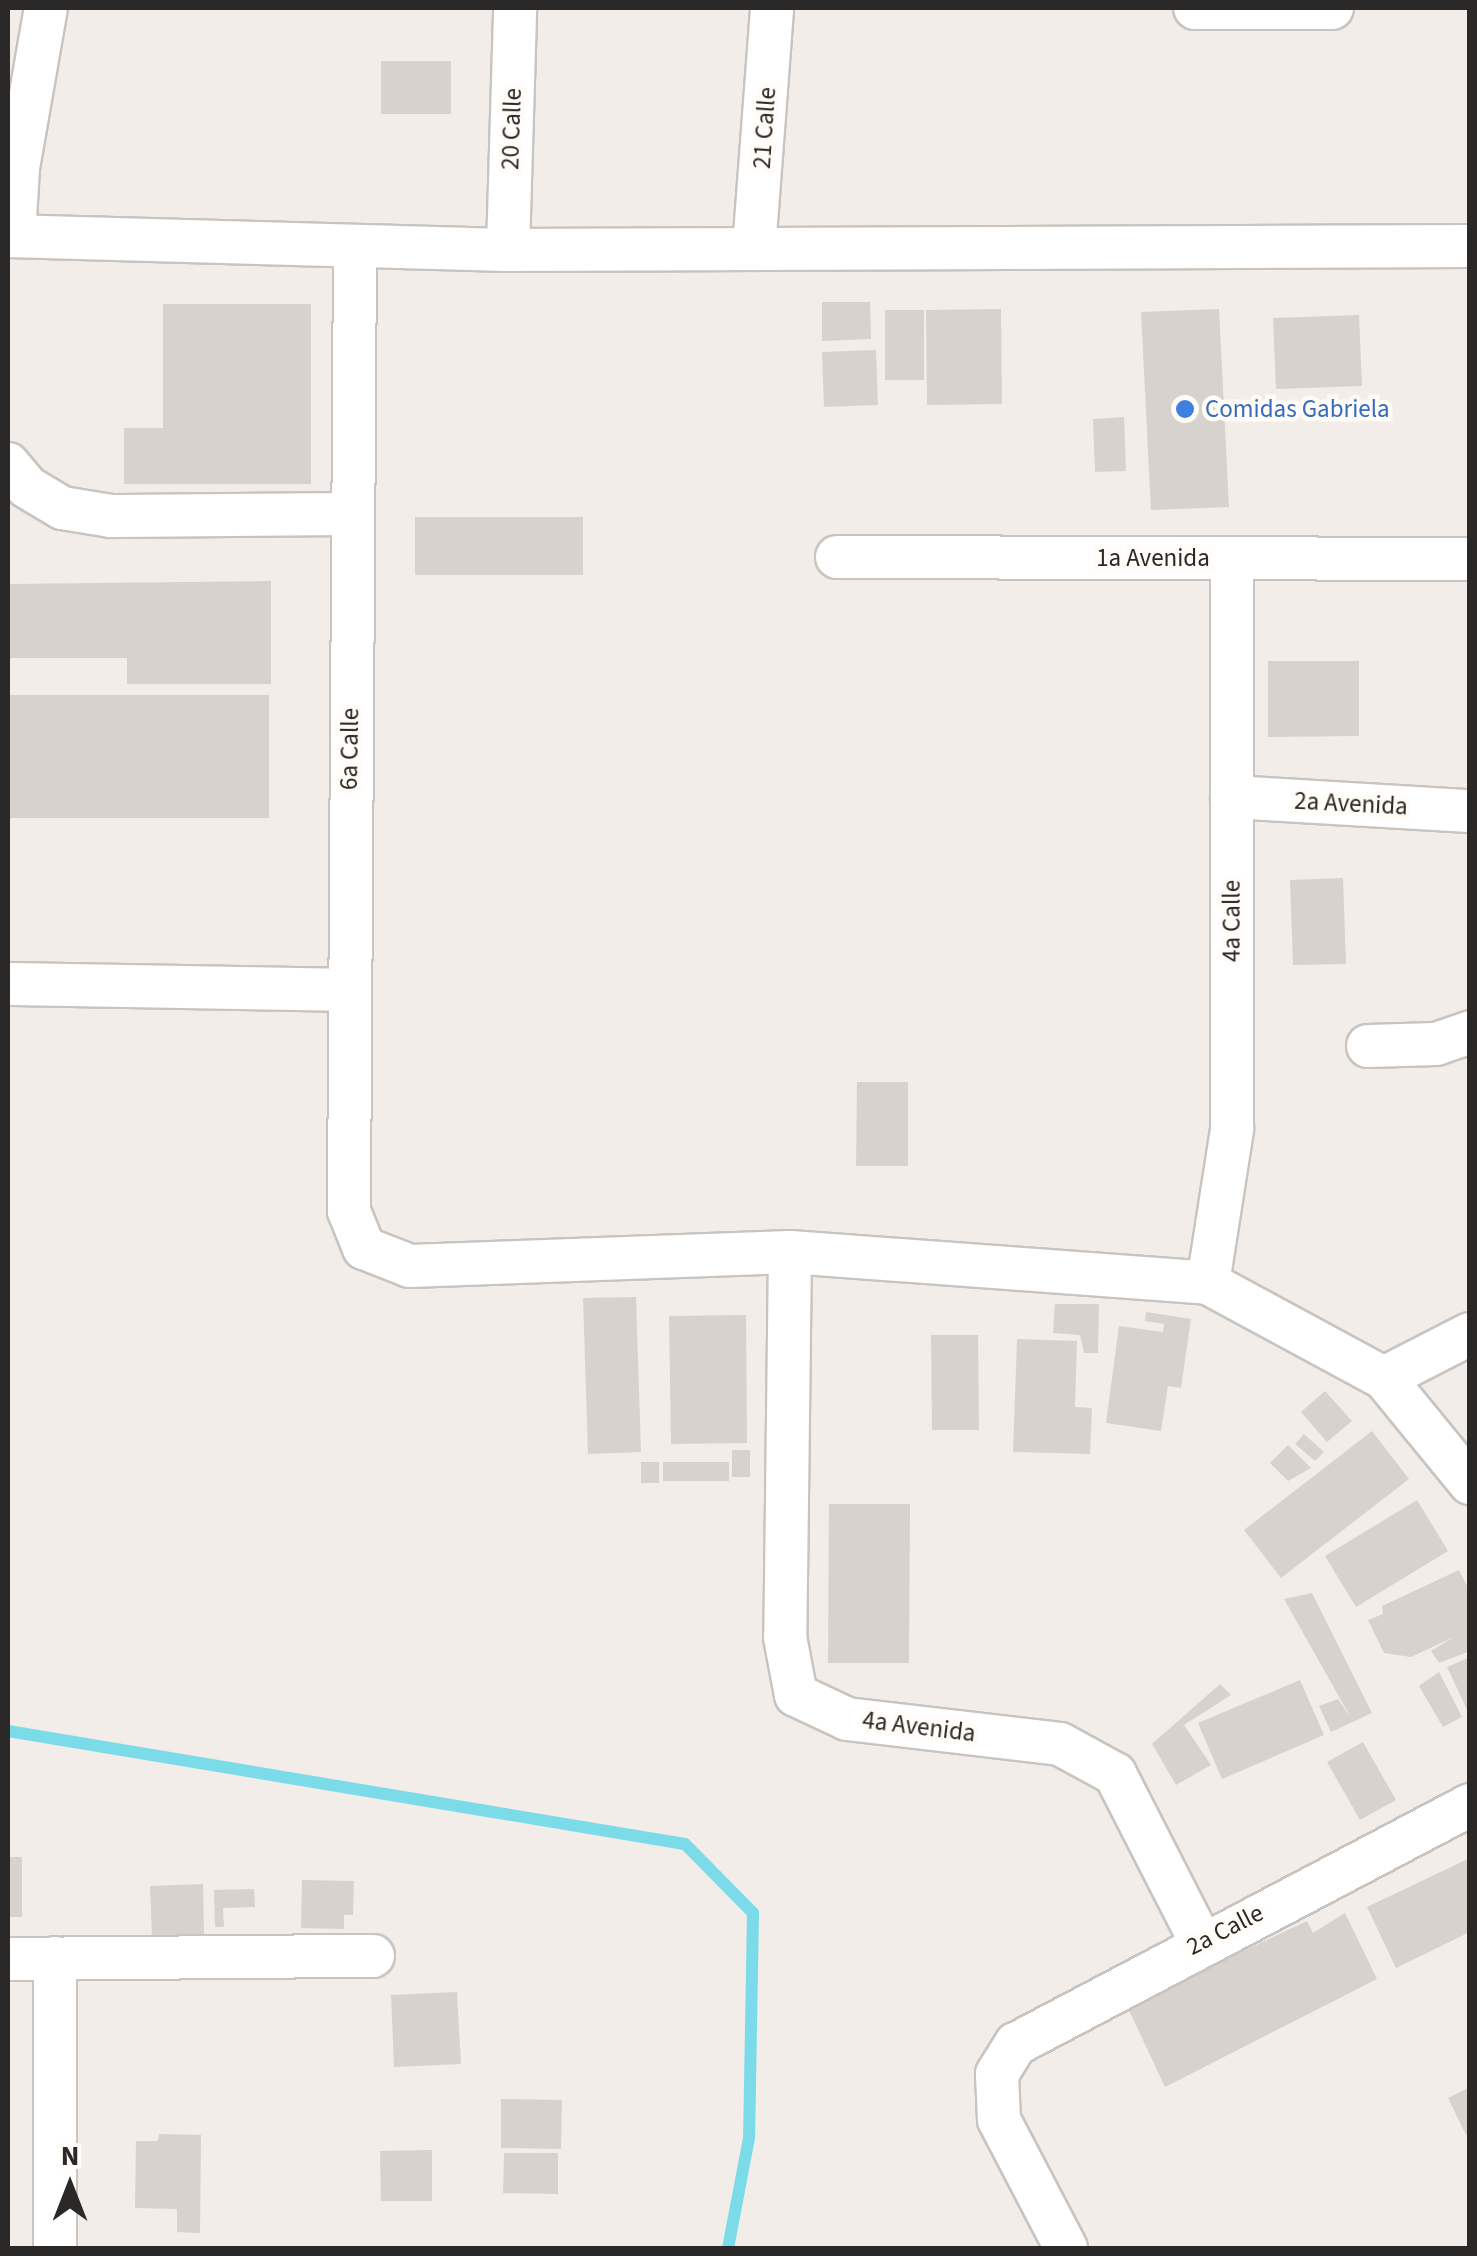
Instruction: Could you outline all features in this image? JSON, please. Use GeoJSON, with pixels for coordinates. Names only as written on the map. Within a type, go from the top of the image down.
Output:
{"type":"FeatureCollection","features":[{"type":"Feature","properties":{"kind":"street"},"geometry":{"type":"LineString","coordinates":[[46,8],[18,168],[11,236],[508,250],[754,249],[1468,234]]}},
{"type":"Feature","properties":{"kind":"street","name":"20 Calle"},"geometry":{"type":"LineString","coordinates":[[508,250],[516,8]]}},
{"type":"Feature","properties":{"kind":"street","name":"21 Calle"},"geometry":{"type":"LineString","coordinates":[[754,249],[772,8]]}},
{"type":"Feature","properties":{"kind":"street"},"geometry":{"type":"LineString","coordinates":[[1195,8],[1332,8]]}},
{"type":"Feature","properties":{"kind":"street","name":"6a Calle"},"geometry":{"type":"LineString","coordinates":[[355,247],[347,990],[349,1211],[364,1248],[410,1266],[790,1252]]}},
{"type":"Feature","properties":{"kind":"street"},"geometry":{"type":"LineString","coordinates":[[8,464],[27,487],[62,508],[110,516],[352,514]]}},
{"type":"Feature","properties":{"kind":"street","name":"1a Avenida"},"geometry":{"type":"LineString","coordinates":[[836,557],[1470,559]]}},
{"type":"Feature","properties":{"kind":"street","name":"4a Calle"},"geometry":{"type":"LineString","coordinates":[[1208,1283],[1232,1129],[1232,558]]}},
{"type":"Feature","properties":{"kind":"street","name":"2a Avenida"},"geometry":{"type":"LineString","coordinates":[[1232,797],[1470,810]]}},
{"type":"Feature","properties":{"kind":"street"},"geometry":{"type":"LineString","coordinates":[[8,984],[347,990]]}},
{"type":"Feature","properties":{"kind":"street"},"geometry":{"type":"LineString","coordinates":[[1368,1046],[1436,1044],[1470,1032]]}},
{"type":"Feature","properties":{"kind":"street"},"geometry":{"type":"LineString","coordinates":[[790,1252],[1208,1283],[1384,1378],[1470,1483]]}},
{"type":"Feature","properties":{"kind":"street","name":"4a Avenida"},"geometry":{"type":"LineString","coordinates":[[790,1252],[785,1637],[796,1696],[848,1719],[1060,1744],[1115,1774],[1201,1942]]}},
{"type":"Feature","properties":{"kind":"street"},"geometry":{"type":"LineString","coordinates":[[1384,1378],[1470,1334]]}},
{"type":"Feature","properties":{"kind":"street","name":"2a Calle"},"geometry":{"type":"LineString","coordinates":[[1066,2248],[998,2120],[997,2074],[1016,2044],[1201,1942],[1470,1805]]}},
{"type":"Feature","properties":{"kind":"street"},"geometry":{"type":"LineString","coordinates":[[8,1959],[373,1956]]}},
{"type":"Feature","properties":{"kind":"street"},"geometry":{"type":"LineString","coordinates":[[55,1958],[55,2248]]}},
{"type":"Feature","properties":{"kind":"building"},"geometry":{"type":"Polygon","coordinates":[[[381,61],[451,61],[451,114],[381,114],[381,61]]]}},
{"type":"Feature","properties":{"kind":"building"},"geometry":{"type":"Polygon","coordinates":[[[822,302],[870,302],[871,339],[822,341],[822,302]]]}},
{"type":"Feature","properties":{"kind":"building"},"geometry":{"type":"Polygon","coordinates":[[[163,304],[311,304],[311,484],[124,484],[124,428],[163,428],[163,304]]]}},
{"type":"Feature","properties":{"kind":"building"},"geometry":{"type":"Polygon","coordinates":[[[1001,309],[1002,404],[927,405],[926,310],[1001,309]]]}},
{"type":"Feature","properties":{"kind":"building","name":"Comidas Gabriela"},"geometry":{"type":"Polygon","coordinates":[[[1219,309],[1229,507],[1151,510],[1141,312],[1219,309]]]}},
{"type":"Feature","properties":{"kind":"building"},"geometry":{"type":"Polygon","coordinates":[[[885,310],[924,310],[924,380],[885,380],[885,310]]]}},
{"type":"Feature","properties":{"kind":"building"},"geometry":{"type":"Polygon","coordinates":[[[1359,315],[1362,386],[1276,389],[1273,318],[1359,315]]]}},
{"type":"Feature","properties":{"kind":"building"},"geometry":{"type":"Polygon","coordinates":[[[876,350],[878,405],[824,407],[822,352],[876,350]]]}},
{"type":"Feature","properties":{"kind":"building"},"geometry":{"type":"Polygon","coordinates":[[[1124,417],[1126,471],[1095,472],[1093,419],[1124,417]]]}},
{"type":"Feature","properties":{"kind":"building"},"geometry":{"type":"Polygon","coordinates":[[[415,517],[583,517],[583,575],[415,575],[415,517]]]}},
{"type":"Feature","properties":{"kind":"building"},"geometry":{"type":"Polygon","coordinates":[[[271,581],[271,684],[127,684],[127,658],[8,658],[8,584],[271,581]]]}},
{"type":"Feature","properties":{"kind":"building"},"geometry":{"type":"Polygon","coordinates":[[[1268,661],[1359,661],[1359,736],[1268,737],[1268,661]]]}},
{"type":"Feature","properties":{"kind":"building"},"geometry":{"type":"Polygon","coordinates":[[[8,695],[269,695],[269,818],[8,818],[8,695]]]}},
{"type":"Feature","properties":{"kind":"building"},"geometry":{"type":"Polygon","coordinates":[[[1343,878],[1346,964],[1293,965],[1290,880],[1343,878]]]}},
{"type":"Feature","properties":{"kind":"building"},"geometry":{"type":"Polygon","coordinates":[[[857,1082],[908,1082],[908,1166],[856,1166],[857,1082]]]}},
{"type":"Feature","properties":{"kind":"building"},"geometry":{"type":"Polygon","coordinates":[[[636,1297],[641,1452],[588,1454],[583,1298],[636,1297]]]}},
{"type":"Feature","properties":{"kind":"building"},"geometry":{"type":"Polygon","coordinates":[[[1055,1304],[1099,1304],[1098,1353],[1084,1353],[1080,1335],[1053,1333],[1055,1304]]]}},
{"type":"Feature","properties":{"kind":"building"},"geometry":{"type":"Polygon","coordinates":[[[1146,1312],[1191,1319],[1181,1388],[1168,1386],[1161,1431],[1106,1423],[1119,1326],[1163,1332],[1164,1324],[1145,1321],[1146,1312]]]}},
{"type":"Feature","properties":{"kind":"building"},"geometry":{"type":"Polygon","coordinates":[[[746,1315],[747,1443],[671,1444],[669,1316],[746,1315]]]}},
{"type":"Feature","properties":{"kind":"building"},"geometry":{"type":"Polygon","coordinates":[[[931,1335],[978,1335],[979,1430],[932,1430],[931,1335]]]}},
{"type":"Feature","properties":{"kind":"building"},"geometry":{"type":"Polygon","coordinates":[[[1017,1339],[1077,1341],[1075,1407],[1092,1408],[1090,1454],[1013,1452],[1017,1339]]]}},
{"type":"Feature","properties":{"kind":"building"},"geometry":{"type":"Polygon","coordinates":[[[1325,1391],[1352,1421],[1327,1442],[1301,1412],[1325,1391]]]}},
{"type":"Feature","properties":{"kind":"building"},"geometry":{"type":"Polygon","coordinates":[[[1372,1431],[1409,1479],[1281,1578],[1244,1530],[1372,1431]]]}},
{"type":"Feature","properties":{"kind":"building"},"geometry":{"type":"Polygon","coordinates":[[[1304,1434],[1324,1452],[1315,1461],[1295,1444],[1304,1434]]]}},
{"type":"Feature","properties":{"kind":"building"},"geometry":{"type":"Polygon","coordinates":[[[1288,1445],[1311,1468],[1288,1481],[1270,1463],[1288,1445]]]}},
{"type":"Feature","properties":{"kind":"building"},"geometry":{"type":"Polygon","coordinates":[[[732,1450],[750,1450],[750,1477],[732,1477],[732,1450]]]}},
{"type":"Feature","properties":{"kind":"building"},"geometry":{"type":"Polygon","coordinates":[[[641,1462],[659,1462],[659,1483],[641,1483],[641,1462]]]}},
{"type":"Feature","properties":{"kind":"building"},"geometry":{"type":"Polygon","coordinates":[[[663,1462],[729,1462],[729,1481],[663,1481],[663,1462]]]}},
{"type":"Feature","properties":{"kind":"building"},"geometry":{"type":"Polygon","coordinates":[[[1417,1500],[1448,1551],[1356,1607],[1325,1556],[1417,1500]]]}},
{"type":"Feature","properties":{"kind":"building"},"geometry":{"type":"Polygon","coordinates":[[[829,1504],[910,1504],[909,1663],[828,1663],[829,1504]]]}},
{"type":"Feature","properties":{"kind":"building"},"geometry":{"type":"Polygon","coordinates":[[[1459,1570],[1470,1592],[1470,1651],[1439,1663],[1431,1651],[1454,1637],[1411,1657],[1384,1653],[1368,1620],[1383,1614],[1382,1606],[1459,1570]]]}},
{"type":"Feature","properties":{"kind":"building"},"geometry":{"type":"Polygon","coordinates":[[[1312,1593],[1372,1713],[1331,1732],[1319,1706],[1338,1699],[1351,1718],[1284,1599],[1312,1593]]]}},
{"type":"Feature","properties":{"kind":"building"},"geometry":{"type":"Polygon","coordinates":[[[1470,1657],[1470,1716],[1447,1667],[1470,1657]]]}},
{"type":"Feature","properties":{"kind":"building"},"geometry":{"type":"Polygon","coordinates":[[[1439,1672],[1462,1717],[1443,1727],[1419,1686],[1439,1672]]]}},
{"type":"Feature","properties":{"kind":"building"},"geometry":{"type":"Polygon","coordinates":[[[1300,1680],[1324,1735],[1222,1779],[1198,1723],[1300,1680]]]}},
{"type":"Feature","properties":{"kind":"building"},"geometry":{"type":"Polygon","coordinates":[[[1220,1684],[1231,1695],[1184,1725],[1211,1765],[1176,1785],[1152,1744],[1220,1684]]]}},
{"type":"Feature","properties":{"kind":"building"},"geometry":{"type":"Polygon","coordinates":[[[1363,1742],[1396,1800],[1360,1820],[1327,1762],[1363,1742]]]}},
{"type":"Feature","properties":{"kind":"building"},"geometry":{"type":"Polygon","coordinates":[[[8,1857],[22,1857],[22,1917],[8,1917],[8,1857]]]}},
{"type":"Feature","properties":{"kind":"building"},"geometry":{"type":"Polygon","coordinates":[[[1470,1858],[1470,1932],[1396,1968],[1367,1907],[1470,1858]]]}},
{"type":"Feature","properties":{"kind":"building"},"geometry":{"type":"Polygon","coordinates":[[[302,1880],[354,1881],[353,1915],[344,1915],[344,1929],[301,1928],[302,1880]]]}},
{"type":"Feature","properties":{"kind":"building"},"geometry":{"type":"Polygon","coordinates":[[[203,1884],[204,1935],[152,1937],[150,1886],[203,1884]]]}},
{"type":"Feature","properties":{"kind":"building"},"geometry":{"type":"Polygon","coordinates":[[[254,1889],[255,1907],[223,1908],[224,1927],[215,1927],[214,1890],[254,1889]]]}},
{"type":"Feature","properties":{"kind":"building"},"geometry":{"type":"Polygon","coordinates":[[[1345,1913],[1377,1979],[1165,2087],[1127,2006],[1307,1921],[1313,1933],[1345,1913]]]}},
{"type":"Feature","properties":{"kind":"building"},"geometry":{"type":"Polygon","coordinates":[[[457,1992],[461,2064],[394,2067],[391,1995],[457,1992]]]}},
{"type":"Feature","properties":{"kind":"building"},"geometry":{"type":"Polygon","coordinates":[[[1470,2087],[1470,2134],[1466,2135],[1448,2098],[1470,2087]]]}},
{"type":"Feature","properties":{"kind":"building"},"geometry":{"type":"Polygon","coordinates":[[[501,2099],[562,2100],[561,2149],[501,2148],[501,2099]]]}},
{"type":"Feature","properties":{"kind":"building"},"geometry":{"type":"Polygon","coordinates":[[[159,2134],[201,2135],[200,2233],[177,2232],[177,2209],[135,2208],[136,2141],[158,2141],[159,2134]]]}},
{"type":"Feature","properties":{"kind":"building"},"geometry":{"type":"Polygon","coordinates":[[[432,2150],[432,2201],[381,2201],[380,2151],[432,2150]]]}},
{"type":"Feature","properties":{"kind":"building"},"geometry":{"type":"Polygon","coordinates":[[[504,2153],[558,2153],[558,2194],[503,2193],[504,2153]]]}},
{"type":"Feature","properties":{"kind":"waterway"},"geometry":{"type":"LineString","coordinates":[[8,1731],[685,1844],[753,1913],[749,2138],[728,2248]]}},
{"type":"Feature","properties":{"kind":"place","name":"Comidas Gabriela"},"geometry":{"type":"Point","coordinates":[1185,409]}}]}
